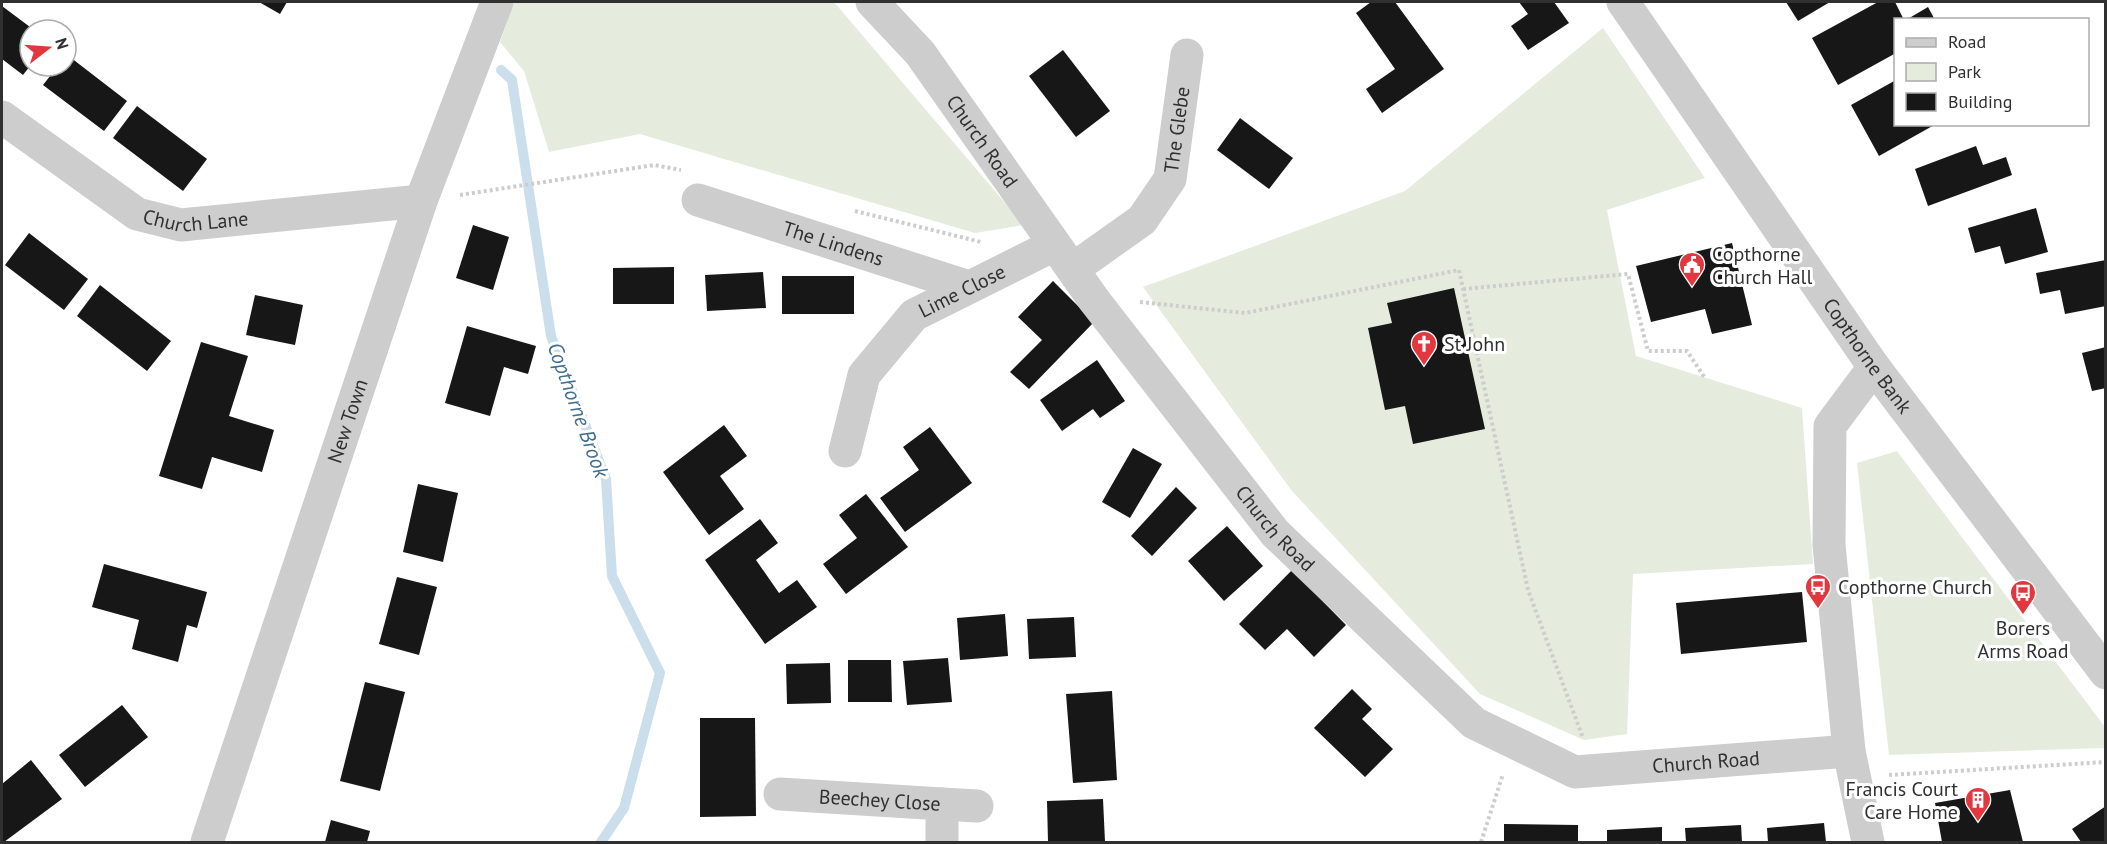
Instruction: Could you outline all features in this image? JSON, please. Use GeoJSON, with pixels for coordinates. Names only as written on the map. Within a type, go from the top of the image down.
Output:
{"type":"FeatureCollection","features":[{"type":"Feature","properties":{"kind":"street","name":"New Town"},"geometry":{"type":"LineString","coordinates":[[207,843],[421,201],[497,2]]}},
{"type":"Feature","properties":{"kind":"street","name":"Church Road"},"geometry":{"type":"LineString","coordinates":[[872,2],[920,53],[1095,300],[1275,533],[1474,723],[1575,772],[1852,764]]}},
{"type":"Feature","properties":{"kind":"street","name":"Copthorne Bank"},"geometry":{"type":"LineString","coordinates":[[1623,2],[1874,367],[2106,673]]}},
{"type":"Feature","properties":{"kind":"street","name":"The Glebe"},"geometry":{"type":"LineString","coordinates":[[1064,257],[1142,220],[1170,179],[1187,55]]}},
{"type":"Feature","properties":{"kind":"street","name":"Church Lane"},"geometry":{"type":"LineString","coordinates":[[2,117],[137,214],[181,225],[421,201]]}},
{"type":"Feature","properties":{"kind":"street","name":"The Lindens"},"geometry":{"type":"LineString","coordinates":[[698,200],[969,287]]}},
{"type":"Feature","properties":{"kind":"street","name":"Lime Close"},"geometry":{"type":"LineString","coordinates":[[845,451],[864,375],[914,315],[969,287],[1064,257]]}},
{"type":"Feature","properties":{"kind":"street"},"geometry":{"type":"LineString","coordinates":[[1868,843],[1852,764],[1829,545],[1830,426],[1874,367]]}},
{"type":"Feature","properties":{"kind":"street","name":"Beechey Close"},"geometry":{"type":"LineString","coordinates":[[780,794],[942,804],[942,843]]}},
{"type":"Feature","properties":{"kind":"street"},"geometry":{"type":"LineString","coordinates":[[942,804],[977,806]]}},
{"type":"Feature","properties":{"kind":"path"},"geometry":{"type":"LineString","coordinates":[[504,188],[551,181]]}},
{"type":"Feature","properties":{"kind":"path"},"geometry":{"type":"LineString","coordinates":[[1095,300],[1165,303],[1245,313],[1459,270],[1528,590],[1596,770]]}},
{"type":"Feature","properties":{"kind":"path"},"geometry":{"type":"LineString","coordinates":[[1463,289],[1628,274],[1648,351],[1688,351],[1706,378]]}},
{"type":"Feature","properties":{"kind":"path"},"geometry":{"type":"LineString","coordinates":[[1481,843],[1513,742]]}},
{"type":"Feature","properties":{"kind":"path"},"geometry":{"type":"LineString","coordinates":[[1852,764],[2106,762]]}},
{"type":"Feature","properties":{"kind":"green space"},"geometry":{"type":"Polygon","coordinates":[[[514,2],[834,2],[1024,225],[975,233],[640,134],[549,152],[524,71],[500,42],[514,2]]]}},
{"type":"Feature","properties":{"kind":"green space"},"geometry":{"type":"Polygon","coordinates":[[[1603,28],[1705,178],[1607,210],[1636,356],[1802,408],[1813,564],[1633,574],[1627,734],[1584,740],[1480,694],[1292,491],[1143,287],[1405,191],[1603,28]]]}},
{"type":"Feature","properties":{"kind":"green space"},"geometry":{"type":"Polygon","coordinates":[[[1897,451],[2105,727],[2105,748],[1889,755],[1857,463],[1897,451]]]}},
{"type":"Feature","properties":{"kind":"building"},"geometry":{"type":"Polygon","coordinates":[[[259,2],[287,2],[280,14],[259,2]]]}},
{"type":"Feature","properties":{"kind":"building"},"geometry":{"type":"Polygon","coordinates":[[[1371,2],[1395,2],[1444,69],[1382,113],[1366,89],[1395,69],[1356,13],[1371,2]]]}},
{"type":"Feature","properties":{"kind":"building"},"geometry":{"type":"Polygon","coordinates":[[[1519,2],[1554,2],[1569,23],[1528,50],[1511,26],[1528,14],[1519,2]]]}},
{"type":"Feature","properties":{"kind":"building"},"geometry":{"type":"Polygon","coordinates":[[[1786,2],[1830,2],[1798,21],[1786,2]]]}},
{"type":"Feature","properties":{"kind":"building"},"geometry":{"type":"Polygon","coordinates":[[[1878,2],[1895,2],[1903,18],[1894,18],[1894,54],[1838,85],[1812,38],[1878,2]]]}},
{"type":"Feature","properties":{"kind":"building"},"geometry":{"type":"Polygon","coordinates":[[[2,6],[18,18],[18,71],[2,59],[2,6]]]}},
{"type":"Feature","properties":{"kind":"building"},"geometry":{"type":"Polygon","coordinates":[[[1928,7],[1934,18],[1909,18],[1928,7]]]}},
{"type":"Feature","properties":{"kind":"building"},"geometry":{"type":"Polygon","coordinates":[[[1063,50],[1110,111],[1076,137],[1029,76],[1063,50]]]}},
{"type":"Feature","properties":{"kind":"building"},"geometry":{"type":"Polygon","coordinates":[[[78,63],[127,101],[104,131],[43,85],[49,78],[78,78],[78,63]]]}},
{"type":"Feature","properties":{"kind":"building"},"geometry":{"type":"Polygon","coordinates":[[[1894,81],[1894,126],[1932,126],[1879,156],[1851,105],[1894,81]]]}},
{"type":"Feature","properties":{"kind":"building"},"geometry":{"type":"Polygon","coordinates":[[[137,106],[207,159],[183,191],[113,138],[137,106]]]}},
{"type":"Feature","properties":{"kind":"building"},"geometry":{"type":"Polygon","coordinates":[[[1240,118],[1293,158],[1269,189],[1217,150],[1240,118]]]}},
{"type":"Feature","properties":{"kind":"building"},"geometry":{"type":"Polygon","coordinates":[[[1976,146],[1983,165],[2006,157],[2012,175],[1928,206],[1915,169],[1976,146]]]}},
{"type":"Feature","properties":{"kind":"building"},"geometry":{"type":"Polygon","coordinates":[[[2036,208],[2048,252],[2005,264],[2000,246],[1975,253],[1968,228],[2036,208]]]}},
{"type":"Feature","properties":{"kind":"building"},"geometry":{"type":"Polygon","coordinates":[[[473,225],[509,237],[493,290],[456,278],[473,225]]]}},
{"type":"Feature","properties":{"kind":"building"},"geometry":{"type":"Polygon","coordinates":[[[29,233],[88,279],[64,310],[5,265],[29,233]]]}},
{"type":"Feature","properties":{"kind":"building","name":"Copthorne Church Hall"},"geometry":{"type":"Polygon","coordinates":[[[1732,243],[1752,325],[1712,334],[1705,309],[1651,322],[1636,266],[1732,243]]]}},
{"type":"Feature","properties":{"kind":"building"},"geometry":{"type":"Polygon","coordinates":[[[2106,260],[2106,306],[2065,314],[2060,290],[2040,294],[2036,273],[2106,260]]]}},
{"type":"Feature","properties":{"kind":"building"},"geometry":{"type":"Polygon","coordinates":[[[674,267],[674,304],[613,304],[613,268],[674,267]]]}},
{"type":"Feature","properties":{"kind":"building"},"geometry":{"type":"Polygon","coordinates":[[[763,272],[766,308],[707,311],[705,275],[763,272]]]}},
{"type":"Feature","properties":{"kind":"building"},"geometry":{"type":"Polygon","coordinates":[[[782,276],[854,276],[854,314],[782,314],[782,276]]]}},
{"type":"Feature","properties":{"kind":"building"},"geometry":{"type":"Polygon","coordinates":[[[1053,281],[1094,322],[1029,389],[1010,372],[1042,340],[1018,317],[1053,281]]]}},
{"type":"Feature","properties":{"kind":"building"},"geometry":{"type":"Polygon","coordinates":[[[100,285],[171,341],[147,371],[77,316],[100,285]]]}},
{"type":"Feature","properties":{"kind":"building","name":"St John"},"geometry":{"type":"Polygon","coordinates":[[[1454,288],[1485,429],[1413,444],[1405,406],[1385,410],[1368,328],[1392,323],[1387,303],[1454,288]]]}},
{"type":"Feature","properties":{"kind":"building"},"geometry":{"type":"Polygon","coordinates":[[[255,295],[303,305],[295,345],[246,335],[255,295]]]}},
{"type":"Feature","properties":{"kind":"building"},"geometry":{"type":"Polygon","coordinates":[[[467,326],[536,346],[528,374],[504,367],[490,416],[445,403],[467,326]]]}},
{"type":"Feature","properties":{"kind":"building"},"geometry":{"type":"Polygon","coordinates":[[[201,342],[248,356],[229,416],[274,430],[262,472],[212,457],[202,489],[159,476],[201,342]]]}},
{"type":"Feature","properties":{"kind":"building"},"geometry":{"type":"Polygon","coordinates":[[[2106,347],[2106,388],[2092,391],[2082,353],[2106,347]]]}},
{"type":"Feature","properties":{"kind":"building"},"geometry":{"type":"Polygon","coordinates":[[[1097,360],[1125,401],[1100,418],[1093,409],[1062,431],[1040,400],[1097,360]]]}},
{"type":"Feature","properties":{"kind":"building"},"geometry":{"type":"Polygon","coordinates":[[[724,425],[747,456],[720,476],[744,509],[709,535],[663,472],[724,425]]]}},
{"type":"Feature","properties":{"kind":"building"},"geometry":{"type":"Polygon","coordinates":[[[930,427],[972,483],[905,532],[880,498],[919,470],[903,447],[930,427]]]}},
{"type":"Feature","properties":{"kind":"building"},"geometry":{"type":"Polygon","coordinates":[[[1133,448],[1162,464],[1130,518],[1102,502],[1133,448]]]}},
{"type":"Feature","properties":{"kind":"building"},"geometry":{"type":"Polygon","coordinates":[[[418,484],[458,493],[443,562],[403,552],[418,484]]]}},
{"type":"Feature","properties":{"kind":"building"},"geometry":{"type":"Polygon","coordinates":[[[1176,487],[1197,508],[1152,556],[1131,536],[1176,487]]]}},
{"type":"Feature","properties":{"kind":"building"},"geometry":{"type":"Polygon","coordinates":[[[866,494],[908,547],[846,594],[823,564],[857,538],[839,515],[866,494]]]}},
{"type":"Feature","properties":{"kind":"building"},"geometry":{"type":"Polygon","coordinates":[[[760,519],[778,543],[756,560],[779,593],[797,580],[817,607],[765,644],[705,560],[760,519]]]}},
{"type":"Feature","properties":{"kind":"building"},"geometry":{"type":"Polygon","coordinates":[[[1227,526],[1263,566],[1224,601],[1188,561],[1227,526]]]}},
{"type":"Feature","properties":{"kind":"building"},"geometry":{"type":"Polygon","coordinates":[[[104,564],[207,592],[197,628],[187,625],[178,662],[132,649],[139,620],[92,607],[104,564]]]}},
{"type":"Feature","properties":{"kind":"building"},"geometry":{"type":"Polygon","coordinates":[[[1292,570],[1346,625],[1314,657],[1287,629],[1265,650],[1239,624],[1292,570]]]}},
{"type":"Feature","properties":{"kind":"building"},"geometry":{"type":"Polygon","coordinates":[[[397,577],[437,587],[419,655],[379,644],[397,577]]]}},
{"type":"Feature","properties":{"kind":"building"},"geometry":{"type":"Polygon","coordinates":[[[1802,592],[1807,642],[1681,654],[1676,603],[1802,592]]]}},
{"type":"Feature","properties":{"kind":"building"},"geometry":{"type":"Polygon","coordinates":[[[1005,614],[1008,656],[960,660],[957,618],[1005,614]]]}},
{"type":"Feature","properties":{"kind":"building"},"geometry":{"type":"Polygon","coordinates":[[[1074,617],[1076,657],[1029,659],[1027,619],[1074,617]]]}},
{"type":"Feature","properties":{"kind":"building"},"geometry":{"type":"Polygon","coordinates":[[[948,658],[952,702],[907,705],[903,661],[948,658]]]}},
{"type":"Feature","properties":{"kind":"building"},"geometry":{"type":"Polygon","coordinates":[[[848,660],[891,660],[892,702],[848,702],[848,660]]]}},
{"type":"Feature","properties":{"kind":"building"},"geometry":{"type":"Polygon","coordinates":[[[830,663],[831,703],[787,704],[786,664],[830,663]]]}},
{"type":"Feature","properties":{"kind":"building"},"geometry":{"type":"Polygon","coordinates":[[[365,682],[405,692],[380,791],[340,781],[365,682]]]}},
{"type":"Feature","properties":{"kind":"building"},"geometry":{"type":"Polygon","coordinates":[[[1352,689],[1372,709],[1362,719],[1393,749],[1365,777],[1314,728],[1352,689]]]}},
{"type":"Feature","properties":{"kind":"building"},"geometry":{"type":"Polygon","coordinates":[[[1112,691],[1117,780],[1073,783],[1066,694],[1112,691]]]}},
{"type":"Feature","properties":{"kind":"building"},"geometry":{"type":"Polygon","coordinates":[[[122,705],[148,737],[85,787],[59,755],[122,705]]]}},
{"type":"Feature","properties":{"kind":"building"},"geometry":{"type":"Polygon","coordinates":[[[700,718],[755,718],[756,816],[700,817],[700,718]]]}},
{"type":"Feature","properties":{"kind":"building"},"geometry":{"type":"Polygon","coordinates":[[[31,760],[62,799],[4,842],[2,840],[2,784],[31,760]]]}},
{"type":"Feature","properties":{"kind":"building","name":"Francis Court Care Home"},"geometry":{"type":"Polygon","coordinates":[[[2010,790],[2023,842],[1942,842],[1935,803],[2010,790]]]}},
{"type":"Feature","properties":{"kind":"building"},"geometry":{"type":"Polygon","coordinates":[[[1103,799],[1105,842],[1048,842],[1047,801],[1103,799]]]}},
{"type":"Feature","properties":{"kind":"building"},"geometry":{"type":"Polygon","coordinates":[[[2106,806],[2106,842],[2081,842],[2072,829],[2106,806]]]}},
{"type":"Feature","properties":{"kind":"building"},"geometry":{"type":"Polygon","coordinates":[[[331,820],[370,831],[367,842],[325,842],[331,820]]]}},
{"type":"Feature","properties":{"kind":"building"},"geometry":{"type":"Polygon","coordinates":[[[1824,823],[1826,842],[1768,842],[1767,828],[1824,823]]]}},
{"type":"Feature","properties":{"kind":"building"},"geometry":{"type":"Polygon","coordinates":[[[1504,824],[1578,825],[1578,842],[1504,842],[1504,824]]]}},
{"type":"Feature","properties":{"kind":"building"},"geometry":{"type":"Polygon","coordinates":[[[1741,825],[1742,842],[1686,842],[1685,828],[1741,825]]]}},
{"type":"Feature","properties":{"kind":"building"},"geometry":{"type":"Polygon","coordinates":[[[1662,827],[1662,842],[1607,842],[1607,830],[1662,827]]]}},
{"type":"Feature","properties":{"kind":"waterway","name":"Copthorne Brook"},"geometry":{"type":"LineString","coordinates":[[501,70],[512,80],[551,336],[606,479],[612,576],[660,673],[624,808],[601,842]]}},
{"type":"Feature","properties":{"kind":"place","name":"Copthorne Church Hall"},"geometry":{"type":"Point","coordinates":[1692,288]}},
{"type":"Feature","properties":{"kind":"place","name":"St John"},"geometry":{"type":"Point","coordinates":[1424,367]}},
{"type":"Feature","properties":{"kind":"place","name":"Copthorne Church"},"geometry":{"type":"Point","coordinates":[1818,610]}},
{"type":"Feature","properties":{"kind":"place","name":"Borers Arms Road"},"geometry":{"type":"Point","coordinates":[2023,616]}},
{"type":"Feature","properties":{"kind":"place","name":"Francis Court Care Home"},"geometry":{"type":"Point","coordinates":[1978,823]}}]}
